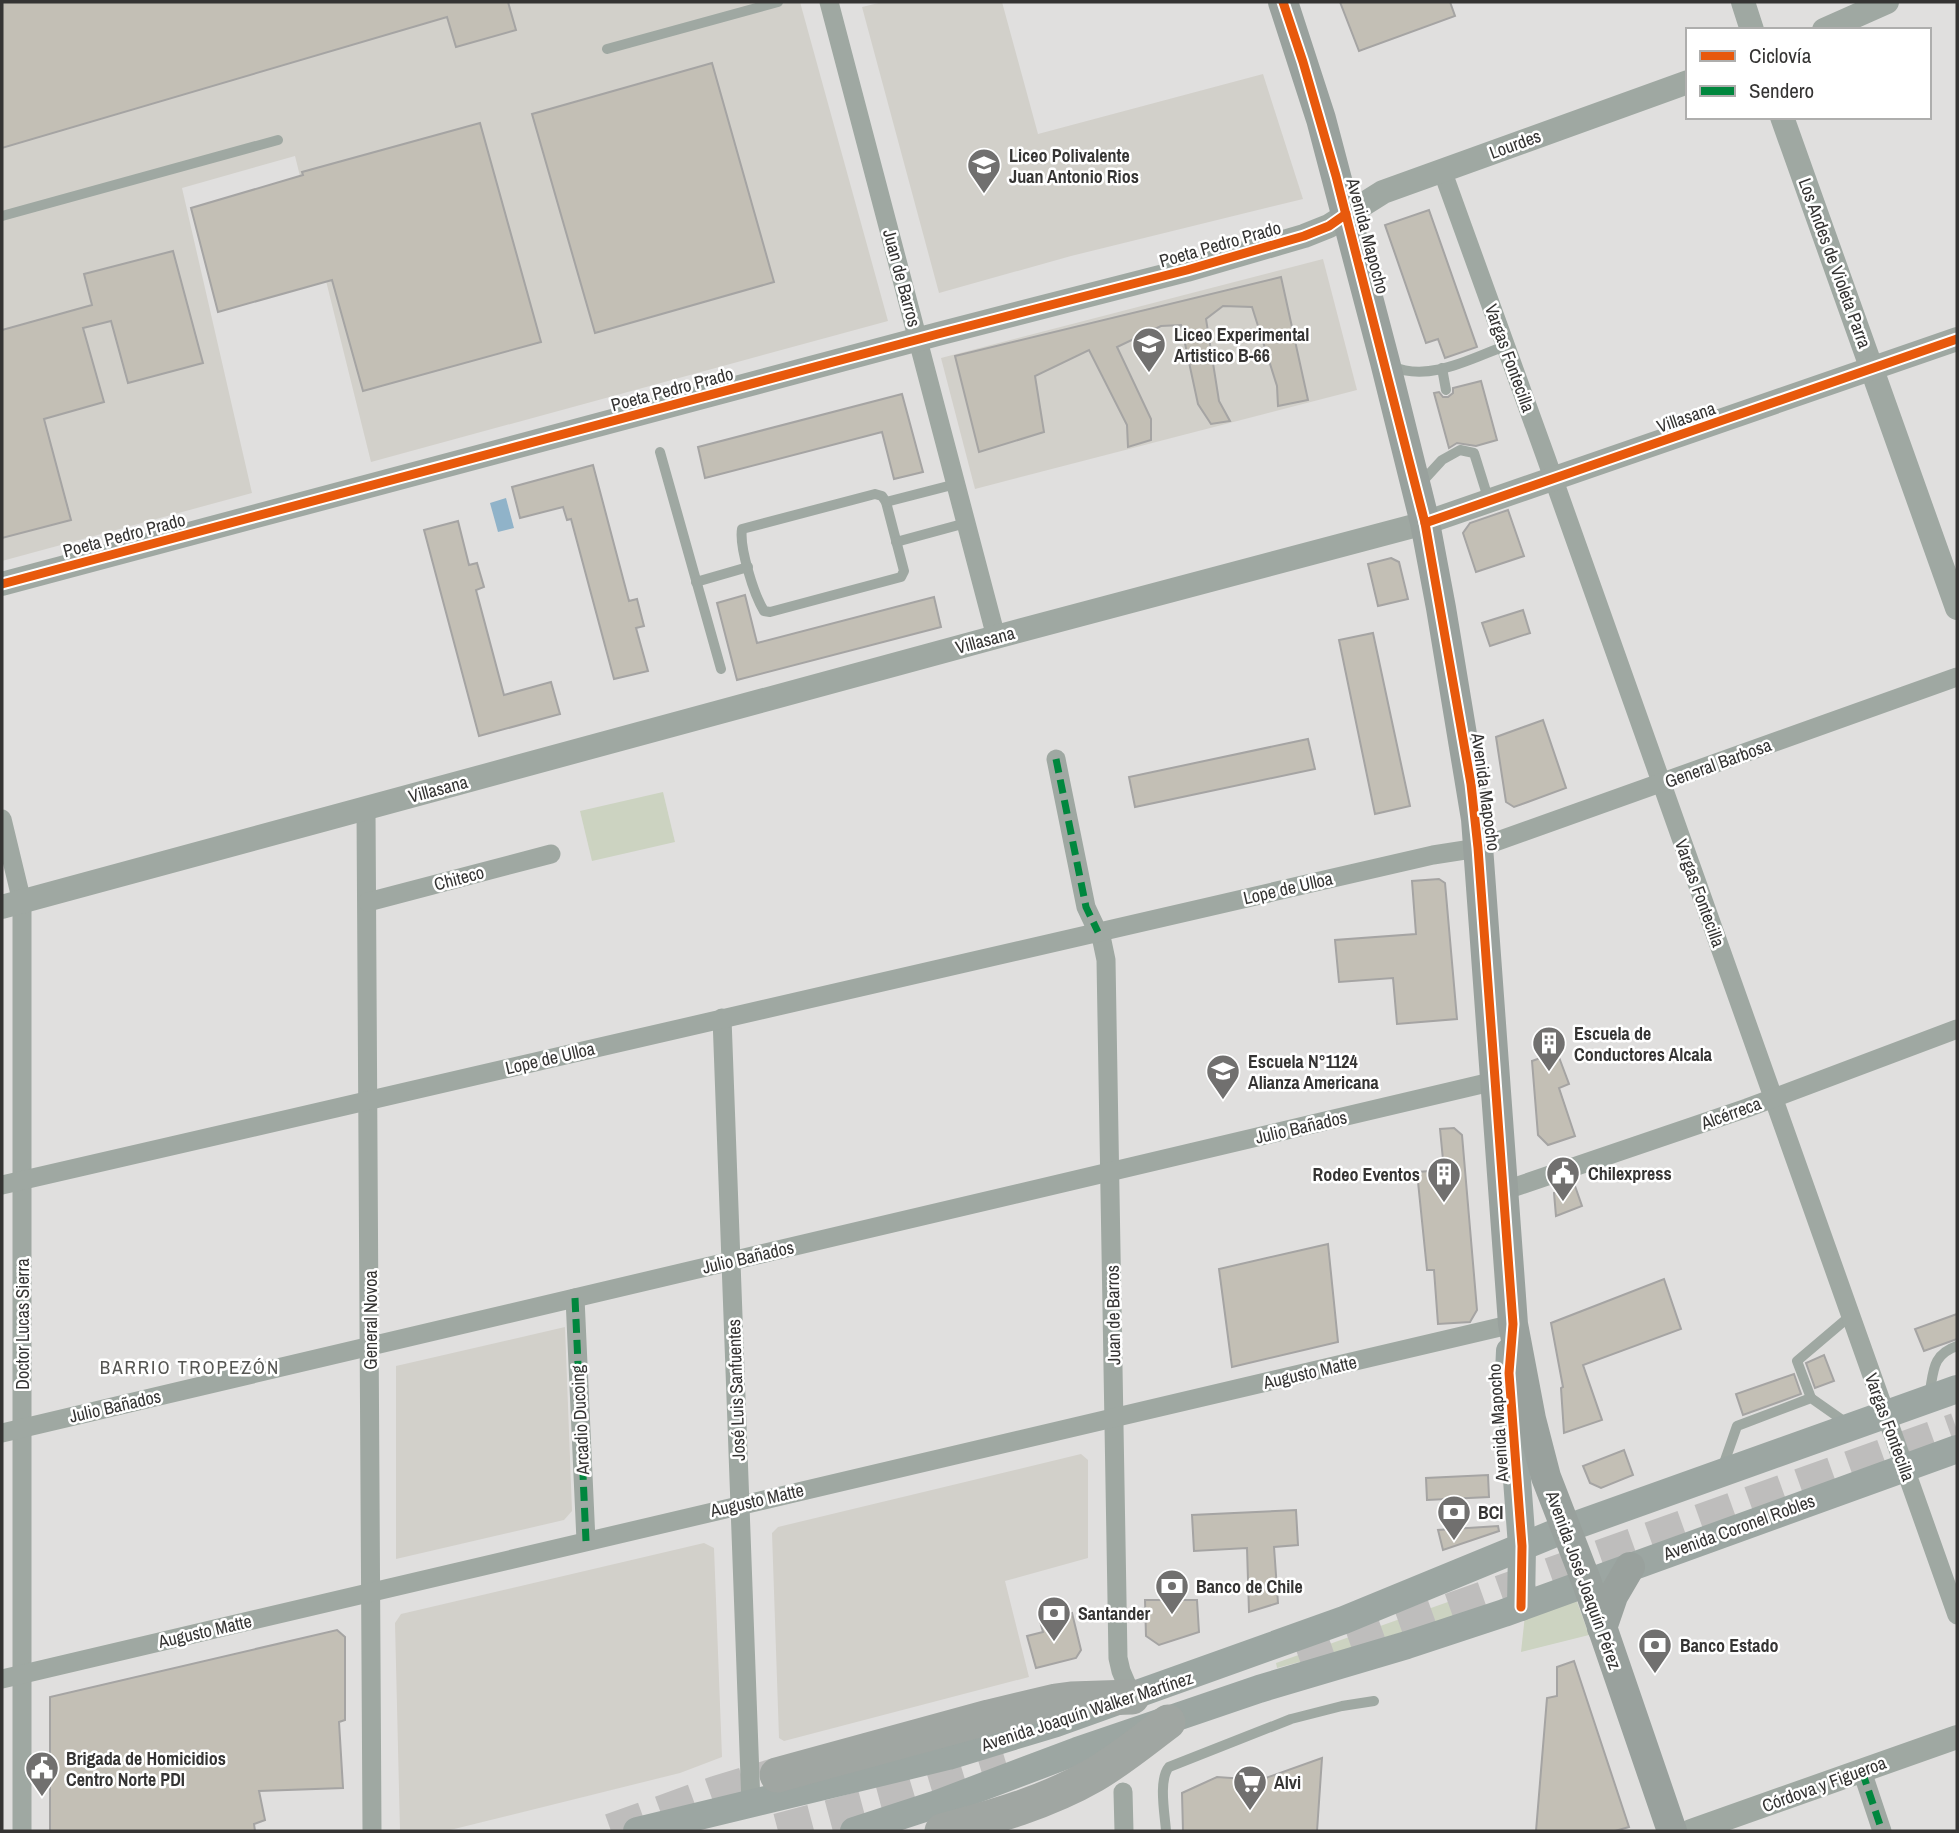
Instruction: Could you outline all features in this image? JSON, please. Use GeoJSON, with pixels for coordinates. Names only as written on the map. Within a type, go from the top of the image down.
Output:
{"type":"FeatureCollection","features":[{"type":"Feature","properties":{"kind":"highway"},"geometry":{"type":"LineString","coordinates":[[777,1775],[989,1717],[1056,1702],[1132,1697]]}},
{"type":"Feature","properties":{"kind":"highway"},"geometry":{"type":"LineString","coordinates":[[942,1831],[1017,1808],[1075,1786],[1111,1764],[1168,1721]]}},
{"type":"Feature","properties":{"kind":"main road","name":"Avenida Mapocho"},"geometry":{"type":"LineString","coordinates":[[1283,2],[1321,119],[1425,523],[1471,784],[1513,1324],[1509,1373],[1522,1546],[1521,1607]]}},
{"type":"Feature","properties":{"kind":"main road","name":"Avenida José Joaquín Pérez"},"geometry":{"type":"LineString","coordinates":[[1513,1324],[1538,1450],[1672,1831]]}},
{"type":"Feature","properties":{"kind":"main road"},"geometry":{"type":"LineString","coordinates":[[1522,1546],[1957,1389]]}},
{"type":"Feature","properties":{"kind":"main road","name":"Avenida Coronel Robles"},"geometry":{"type":"LineString","coordinates":[[1521,1607],[1957,1449]]}},
{"type":"Feature","properties":{"kind":"main road","name":"Avenida Joaquín Walker Martínez"},"geometry":{"type":"LineString","coordinates":[[637,1831],[948,1756],[1056,1723],[1344,1620],[1522,1546]]}},
{"type":"Feature","properties":{"kind":"main road"},"geometry":{"type":"LineString","coordinates":[[1602,1628],[1613,1595],[1630,1567]]}},
{"type":"Feature","properties":{"kind":"main road","name":"Avenida Joaquín Walker Martínez"},"geometry":{"type":"LineString","coordinates":[[853,1831],[937,1804],[1077,1751],[1259,1689],[1417,1642],[1521,1607]]}},
{"type":"Feature","properties":{"kind":"street","name":"Juan de Barros"},"geometry":{"type":"LineString","coordinates":[[829,2],[996,637]]}},
{"type":"Feature","properties":{"kind":"street"},"geometry":{"type":"LineString","coordinates":[[1743,2],[1751,28]]}},
{"type":"Feature","properties":{"kind":"street"},"geometry":{"type":"LineString","coordinates":[[1828,28],[1887,2]]}},
{"type":"Feature","properties":{"kind":"street","name":"Lourdes"},"geometry":{"type":"LineString","coordinates":[[1346,214],[1382,192],[1686,83]]}},
{"type":"Feature","properties":{"kind":"street","name":"Los Andes de Violeta Parra"},"geometry":{"type":"LineString","coordinates":[[1783,119],[1957,608]]}},
{"type":"Feature","properties":{"kind":"street","name":"Vargas Fontecilla"},"geometry":{"type":"LineString","coordinates":[[1442,170],[1957,1615]]}},
{"type":"Feature","properties":{"kind":"street","name":"Poeta Pedro Prado"},"geometry":{"type":"LineString","coordinates":[[2,584],[918,339],[1187,270],[1294,239],[1329,226],[1346,214]]}},
{"type":"Feature","properties":{"kind":"street","name":"Villasana"},"geometry":{"type":"LineString","coordinates":[[12,904],[1425,523],[1957,339]]}},
{"type":"Feature","properties":{"kind":"street","name":"General Barbosa"},"geometry":{"type":"LineString","coordinates":[[1478,848],[1957,677]]}},
{"type":"Feature","properties":{"kind":"street"},"geometry":{"type":"LineString","coordinates":[[1056,759],[1086,907],[1098,932]]}},
{"type":"Feature","properties":{"kind":"street","name":"General Novoa"},"geometry":{"type":"LineString","coordinates":[[366,809],[372,1831]]}},
{"type":"Feature","properties":{"kind":"street","name":"Doctor Lucas Sierra"},"geometry":{"type":"LineString","coordinates":[[2,820],[12,904],[22,1180],[22,1831]]}},
{"type":"Feature","properties":{"kind":"street","name":"Lope de Ulloa"},"geometry":{"type":"LineString","coordinates":[[2,1185],[1433,855],[1478,848]]}},
{"type":"Feature","properties":{"kind":"street","name":"Chiteco"},"geometry":{"type":"LineString","coordinates":[[368,902],[551,854]]}},
{"type":"Feature","properties":{"kind":"street","name":"Juan de Barros"},"geometry":{"type":"LineString","coordinates":[[1098,932],[1106,960],[1118,1658],[1132,1697]]}},
{"type":"Feature","properties":{"kind":"street","name":"José Luis Sanfuentes"},"geometry":{"type":"LineString","coordinates":[[722,1018],[751,1804]]}},
{"type":"Feature","properties":{"kind":"street","name":"Alcérreca"},"geometry":{"type":"LineString","coordinates":[[1503,1191],[1773,1098],[1957,1029]]}},
{"type":"Feature","properties":{"kind":"street","name":"Julio Bañados"},"geometry":{"type":"LineString","coordinates":[[2,1433],[1495,1081]]}},
{"type":"Feature","properties":{"kind":"street","name":"Arcadio Ducoing"},"geometry":{"type":"LineString","coordinates":[[575,1298],[586,1541]]}},
{"type":"Feature","properties":{"kind":"street","name":"Augusto Matte"},"geometry":{"type":"LineString","coordinates":[[2,1679],[1513,1324]]}},
{"type":"Feature","properties":{"kind":"street","name":"Córdova y Figueroa"},"geometry":{"type":"LineString","coordinates":[[1691,1831],[1957,1737]]}},
{"type":"Feature","properties":{"kind":"street"},"geometry":{"type":"LineString","coordinates":[[1861,1771],[1882,1831]]}},
{"type":"Feature","properties":{"kind":"street"},"geometry":{"type":"LineString","coordinates":[[1123,1792],[1124,1831]]}},
{"type":"Feature","properties":{"kind":"lane"},"geometry":{"type":"LineString","coordinates":[[607,49],[778,2]]}},
{"type":"Feature","properties":{"kind":"lane"},"geometry":{"type":"LineString","coordinates":[[2,216],[278,140]]}},
{"type":"Feature","properties":{"kind":"lane"},"geometry":{"type":"LineString","coordinates":[[1385,362],[1399,369],[1416,372],[1442,368],[1506,346]]}},
{"type":"Feature","properties":{"kind":"lane"},"geometry":{"type":"LineString","coordinates":[[1442,368],[1446,390]]}},
{"type":"Feature","properties":{"kind":"lane"},"geometry":{"type":"LineString","coordinates":[[1416,488],[1442,460],[1460,450],[1474,453],[1489,502]]}},
{"type":"Feature","properties":{"kind":"lane"},"geometry":{"type":"LineString","coordinates":[[660,452],[721,670]]}},
{"type":"Feature","properties":{"kind":"lane"},"geometry":{"type":"LineString","coordinates":[[886,502],[956,484]]}},
{"type":"Feature","properties":{"kind":"lane"},"geometry":{"type":"LineString","coordinates":[[875,494],[882,496],[886,502],[897,542],[904,571],[901,577],[770,612],[764,611],[760,606],[741,536],[742,529],[875,494]]}},
{"type":"Feature","properties":{"kind":"lane"},"geometry":{"type":"LineString","coordinates":[[897,542],[966,523]]}},
{"type":"Feature","properties":{"kind":"lane"},"geometry":{"type":"LineString","coordinates":[[696,582],[748,567]]}},
{"type":"Feature","properties":{"kind":"lane"},"geometry":{"type":"LineString","coordinates":[[1850,1316],[1797,1361],[1811,1398],[1852,1426]]}},
{"type":"Feature","properties":{"kind":"lane"},"geometry":{"type":"LineString","coordinates":[[1928,1399],[1937,1359],[1945,1351],[1957,1346]]}},
{"type":"Feature","properties":{"kind":"lane"},"geometry":{"type":"LineString","coordinates":[[1721,1473],[1737,1426],[1811,1398]]}},
{"type":"Feature","properties":{"kind":"lane"},"geometry":{"type":"LineString","coordinates":[[1166,1831],[1163,1776],[1169,1767],[1291,1719],[1374,1701]]}},
{"type":"Feature","properties":{"kind":"shaded area"},"geometry":{"type":"Polygon","coordinates":[[[2,2],[800,2],[888,321],[371,462],[295,156],[182,188],[252,493],[2,561],[2,2]]]}},
{"type":"Feature","properties":{"kind":"shaded area"},"geometry":{"type":"Polygon","coordinates":[[[883,2],[1002,2],[1038,134],[1263,74],[1303,199],[1071,256],[939,293],[862,7],[883,2]]]}},
{"type":"Feature","properties":{"kind":"shaded area","name":"Liceo Experimental Artistico B-66"},"geometry":{"type":"Polygon","coordinates":[[[1323,259],[1357,390],[975,489],[941,358],[1323,259]]]}},
{"type":"Feature","properties":{"kind":"shaded area"},"geometry":{"type":"Polygon","coordinates":[[[565,1327],[572,1511],[564,1520],[396,1559],[396,1366],[565,1327]]]}},
{"type":"Feature","properties":{"kind":"shaded area"},"geometry":{"type":"Polygon","coordinates":[[[1081,1454],[1088,1460],[1088,1558],[1005,1581],[1029,1677],[784,1741],[779,1738],[772,1533],[778,1527],[1081,1454]]]}},
{"type":"Feature","properties":{"kind":"shaded area"},"geometry":{"type":"Polygon","coordinates":[[[704,1543],[714,1548],[722,1757],[680,1773],[446,1831],[400,1831],[395,1623],[401,1614],[704,1543]]]}},
{"type":"Feature","properties":{"kind":"green space"},"geometry":{"type":"Polygon","coordinates":[[[663,792],[675,842],[592,861],[580,811],[663,792]]]}},
{"type":"Feature","properties":{"kind":"green space"},"geometry":{"type":"Polygon","coordinates":[[[1462,1597],[1468,1612],[1277,1668],[1276,1663],[1462,1597]]]}},
{"type":"Feature","properties":{"kind":"green space"},"geometry":{"type":"Polygon","coordinates":[[[1576,1599],[1589,1635],[1521,1652],[1525,1615],[1576,1599]]]}},
{"type":"Feature","properties":{"kind":"water"},"geometry":{"type":"Polygon","coordinates":[[[506,498],[514,528],[498,532],[490,503],[506,498]]]}},
{"type":"Feature","properties":{"kind":"building"},"geometry":{"type":"Polygon","coordinates":[[[2,2],[508,2],[516,30],[456,47],[447,17],[2,148],[2,2]]]}},
{"type":"Feature","properties":{"kind":"building"},"geometry":{"type":"Polygon","coordinates":[[[1340,2],[1450,2],[1455,16],[1359,51],[1340,2]]]}},
{"type":"Feature","properties":{"kind":"building"},"geometry":{"type":"Polygon","coordinates":[[[712,63],[774,282],[595,333],[532,114],[712,63]]]}},
{"type":"Feature","properties":{"kind":"building"},"geometry":{"type":"Polygon","coordinates":[[[480,123],[541,342],[363,391],[332,280],[218,312],[191,208],[303,175],[302,172],[480,123]]]}},
{"type":"Feature","properties":{"kind":"building"},"geometry":{"type":"Polygon","coordinates":[[[1429,210],[1477,347],[1445,358],[1438,339],[1426,343],[1385,225],[1429,210]]]}},
{"type":"Feature","properties":{"kind":"building"},"geometry":{"type":"Polygon","coordinates":[[[173,251],[203,363],[128,383],[111,321],[83,328],[104,402],[44,419],[71,520],[2,538],[2,330],[92,305],[84,274],[173,251]]]}},
{"type":"Feature","properties":{"kind":"building"},"geometry":{"type":"Polygon","coordinates":[[[1281,277],[1308,400],[1278,406],[1277,386],[1252,307],[1223,306],[1206,319],[1219,401],[1230,421],[1211,424],[1198,404],[1181,325],[1161,326],[1117,347],[1151,419],[1151,440],[1128,447],[1127,425],[1089,350],[1035,376],[1044,432],[979,452],[955,356],[1281,277]]]}},
{"type":"Feature","properties":{"kind":"building"},"geometry":{"type":"Polygon","coordinates":[[[1481,381],[1497,440],[1476,446],[1457,443],[1449,448],[1434,393],[1439,392],[1443,397],[1448,397],[1453,393],[1453,388],[1481,381]]]}},
{"type":"Feature","properties":{"kind":"building"},"geometry":{"type":"Polygon","coordinates":[[[902,394],[923,472],[894,479],[882,432],[705,478],[698,447],[902,394]]]}},
{"type":"Feature","properties":{"kind":"building"},"geometry":{"type":"Polygon","coordinates":[[[593,465],[629,601],[637,599],[644,626],[636,628],[648,671],[614,679],[571,519],[567,520],[563,507],[520,518],[512,487],[593,465]]]}},
{"type":"Feature","properties":{"kind":"building"},"geometry":{"type":"Polygon","coordinates":[[[1508,510],[1524,556],[1476,572],[1463,533],[1470,523],[1508,510]]]}},
{"type":"Feature","properties":{"kind":"building"},"geometry":{"type":"Polygon","coordinates":[[[458,521],[469,565],[477,563],[484,587],[476,590],[504,695],[551,682],[560,714],[479,736],[424,530],[458,521]]]}},
{"type":"Feature","properties":{"kind":"building"},"geometry":{"type":"Polygon","coordinates":[[[1391,558],[1399,562],[1408,599],[1378,606],[1368,564],[1391,558]]]}},
{"type":"Feature","properties":{"kind":"building"},"geometry":{"type":"Polygon","coordinates":[[[745,595],[757,643],[934,597],[941,627],[737,680],[717,603],[745,595]]]}},
{"type":"Feature","properties":{"kind":"building"},"geometry":{"type":"Polygon","coordinates":[[[1523,610],[1530,633],[1490,646],[1482,623],[1523,610]]]}},
{"type":"Feature","properties":{"kind":"building"},"geometry":{"type":"Polygon","coordinates":[[[1373,633],[1410,806],[1375,814],[1339,640],[1373,633]]]}},
{"type":"Feature","properties":{"kind":"building"},"geometry":{"type":"Polygon","coordinates":[[[1543,720],[1566,788],[1514,807],[1506,802],[1496,737],[1543,720]]]}},
{"type":"Feature","properties":{"kind":"building"},"geometry":{"type":"Polygon","coordinates":[[[1308,739],[1315,769],[1135,807],[1129,777],[1308,739]]]}},
{"type":"Feature","properties":{"kind":"building"},"geometry":{"type":"Polygon","coordinates":[[[1439,879],[1445,883],[1457,1019],[1397,1024],[1393,978],[1339,982],[1335,940],[1416,934],[1412,881],[1439,879]]]}},
{"type":"Feature","properties":{"kind":"building"},"geometry":{"type":"Polygon","coordinates":[[[1557,1052],[1569,1084],[1559,1088],[1575,1136],[1548,1145],[1538,1135],[1532,1061],[1557,1052]]]}},
{"type":"Feature","properties":{"kind":"building"},"geometry":{"type":"Polygon","coordinates":[[[1454,1128],[1462,1135],[1477,1310],[1470,1322],[1438,1324],[1434,1270],[1427,1270],[1417,1172],[1444,1170],[1440,1129],[1454,1128]]]}},
{"type":"Feature","properties":{"kind":"building"},"geometry":{"type":"Polygon","coordinates":[[[1575,1186],[1582,1206],[1556,1216],[1554,1193],[1575,1186]]]}},
{"type":"Feature","properties":{"kind":"building"},"geometry":{"type":"Polygon","coordinates":[[[1328,1244],[1338,1342],[1232,1367],[1219,1269],[1328,1244]]]}},
{"type":"Feature","properties":{"kind":"building"},"geometry":{"type":"Polygon","coordinates":[[[1664,1279],[1681,1329],[1583,1365],[1602,1420],[1564,1433],[1563,1387],[1551,1323],[1664,1279]]]}},
{"type":"Feature","properties":{"kind":"building"},"geometry":{"type":"Polygon","coordinates":[[[1957,1314],[1957,1339],[1924,1351],[1915,1329],[1957,1314]]]}},
{"type":"Feature","properties":{"kind":"building"},"geometry":{"type":"Polygon","coordinates":[[[1824,1355],[1834,1381],[1815,1388],[1806,1363],[1824,1355]]]}},
{"type":"Feature","properties":{"kind":"building"},"geometry":{"type":"Polygon","coordinates":[[[1794,1374],[1801,1394],[1743,1415],[1736,1394],[1794,1374]]]}},
{"type":"Feature","properties":{"kind":"building"},"geometry":{"type":"Polygon","coordinates":[[[1624,1450],[1633,1475],[1601,1488],[1590,1483],[1583,1466],[1624,1450]]]}},
{"type":"Feature","properties":{"kind":"building"},"geometry":{"type":"Polygon","coordinates":[[[1488,1475],[1489,1497],[1427,1500],[1426,1478],[1488,1475]]]}},
{"type":"Feature","properties":{"kind":"building"},"geometry":{"type":"Polygon","coordinates":[[[1296,1510],[1298,1545],[1274,1547],[1278,1603],[1249,1612],[1247,1548],[1194,1551],[1192,1515],[1296,1510]]]}},
{"type":"Feature","properties":{"kind":"building","name":"BCI"},"geometry":{"type":"Polygon","coordinates":[[[1498,1526],[1499,1531],[1443,1550],[1438,1530],[1498,1526]]]}},
{"type":"Feature","properties":{"kind":"building","name":"Banco de Chile"},"geometry":{"type":"Polygon","coordinates":[[[1145,1600],[1197,1600],[1199,1632],[1159,1645],[1146,1636],[1145,1600]]]}},
{"type":"Feature","properties":{"kind":"building","name":"Santander"},"geometry":{"type":"Polygon","coordinates":[[[1072,1613],[1081,1650],[1076,1658],[1036,1668],[1027,1636],[1043,1632],[1040,1621],[1072,1613]]]}},
{"type":"Feature","properties":{"kind":"building"},"geometry":{"type":"Polygon","coordinates":[[[337,1630],[345,1637],[345,1720],[339,1722],[343,1788],[259,1791],[265,1820],[254,1824],[255,1831],[50,1831],[50,1697],[337,1630]]]}},
{"type":"Feature","properties":{"kind":"building"},"geometry":{"type":"Polygon","coordinates":[[[1574,1661],[1629,1827],[1615,1831],[1536,1831],[1547,1698],[1557,1696],[1557,1667],[1574,1661]]]}},
{"type":"Feature","properties":{"kind":"building","name":"Alvi"},"geometry":{"type":"Polygon","coordinates":[[[1322,1758],[1317,1831],[1183,1831],[1182,1793],[1217,1777],[1260,1780],[1322,1758]]]}},
{"type":"Feature","properties":{"kind":"tunnel"},"geometry":{"type":"LineString","coordinates":[[1301,1664],[1957,1430]]}},
{"type":"Feature","properties":{"kind":"tunnel"},"geometry":{"type":"LineString","coordinates":[[778,1831],[1007,1766]]}},
{"type":"Feature","properties":{"kind":"tunnel"},"geometry":{"type":"LineString","coordinates":[[611,1831],[717,1793],[777,1775]]}},
{"type":"Feature","properties":{"kind":"marked path"},"geometry":{"type":"LineString","coordinates":[[1056,759],[1086,907],[1098,932]]}},
{"type":"Feature","properties":{"kind":"marked path"},"geometry":{"type":"LineString","coordinates":[[575,1298],[586,1541]]}},
{"type":"Feature","properties":{"kind":"marked path"},"geometry":{"type":"LineString","coordinates":[[1862,1771],[1882,1831]]}},
{"type":"Feature","properties":{"kind":"cycle path"},"geometry":{"type":"LineString","coordinates":[[1283,2],[1336,176],[1425,523],[1471,784],[1513,1324],[1509,1373],[1522,1546],[1521,1607]]}},
{"type":"Feature","properties":{"kind":"cycle path"},"geometry":{"type":"LineString","coordinates":[[2,584],[1187,270],[1304,236],[1329,226],[1346,214]]}},
{"type":"Feature","properties":{"kind":"cycle path"},"geometry":{"type":"LineString","coordinates":[[1425,523],[1957,339]]}},
{"type":"Feature","properties":{"kind":"place","name":"Liceo Polivalente Juan Antonio Rios"},"geometry":{"type":"Point","coordinates":[984,195]}},
{"type":"Feature","properties":{"kind":"place","name":"Liceo Experimental Artistico B-66"},"geometry":{"type":"Point","coordinates":[1149,374]}},
{"type":"Feature","properties":{"kind":"place","name":"Escuela de Conductores Alcala"},"geometry":{"type":"Point","coordinates":[1549,1073]}},
{"type":"Feature","properties":{"kind":"place","name":"Escuela N°1124 Alianza Americana"},"geometry":{"type":"Point","coordinates":[1223,1101]}},
{"type":"Feature","properties":{"kind":"place","name":"Chilexpress"},"geometry":{"type":"Point","coordinates":[1563,1203]}},
{"type":"Feature","properties":{"kind":"place","name":"Rodeo Eventos"},"geometry":{"type":"Point","coordinates":[1444,1204]}},
{"type":"Feature","properties":{"kind":"place","name":"BCI"},"geometry":{"type":"Point","coordinates":[1454,1542]}},
{"type":"Feature","properties":{"kind":"place","name":"Banco de Chile"},"geometry":{"type":"Point","coordinates":[1172,1616]}},
{"type":"Feature","properties":{"kind":"place","name":"Santander"},"geometry":{"type":"Point","coordinates":[1054,1643]}},
{"type":"Feature","properties":{"kind":"place","name":"Banco Estado"},"geometry":{"type":"Point","coordinates":[1655,1675]}},
{"type":"Feature","properties":{"kind":"place","name":"Brigada de Homicidios Centro Norte PDI"},"geometry":{"type":"Point","coordinates":[42,1798]}},
{"type":"Feature","properties":{"kind":"place","name":"Alvi"},"geometry":{"type":"Point","coordinates":[1250,1812]}},
{"type":"Feature","properties":{"kind":"district","name":"BARRIO TROPEZÓN"},"geometry":{"type":"Point","coordinates":[190,1367]}}]}
